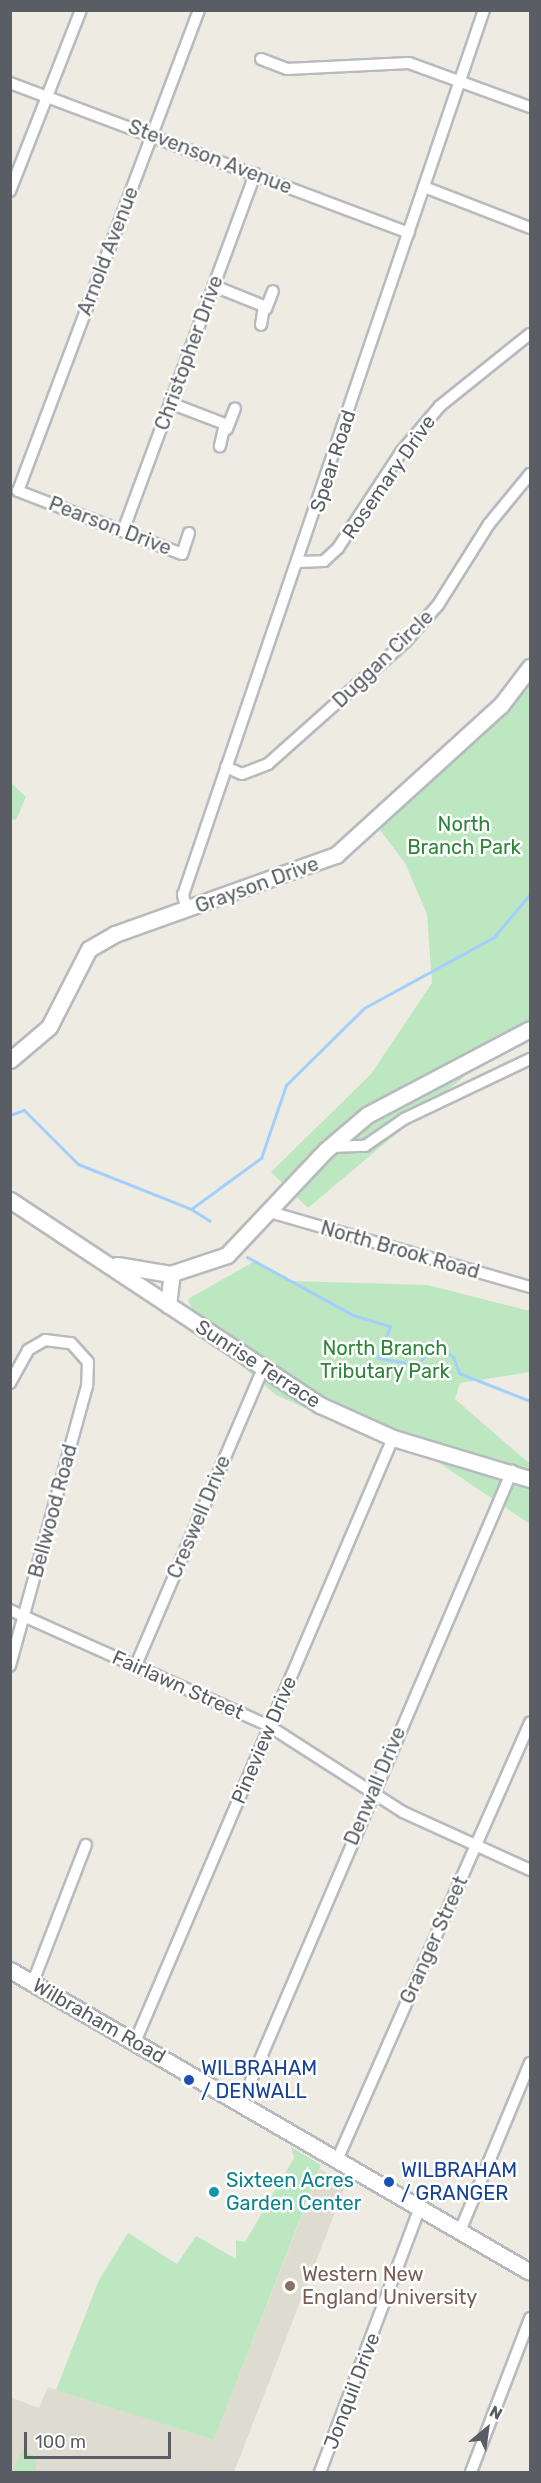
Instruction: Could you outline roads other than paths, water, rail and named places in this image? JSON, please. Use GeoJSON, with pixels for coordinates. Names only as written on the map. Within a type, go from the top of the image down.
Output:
{"type":"FeatureCollection","features":[{"type":"Feature","properties":{"kind":"street"},"geometry":{"type":"LineString","coordinates":[[10,191],[81,10]]}},
{"type":"Feature","properties":{"kind":"street","name":"Arnold Avenue"},"geometry":{"type":"LineString","coordinates":[[18,491],[199,10]]}},
{"type":"Feature","properties":{"kind":"street","name":"Spear Road"},"geometry":{"type":"LineString","coordinates":[[187,910],[183,895],[299,562],[484,10]]}},
{"type":"Feature","properties":{"kind":"street"},"geometry":{"type":"LineString","coordinates":[[261,59],[287,69],[409,63],[531,107]]}},
{"type":"Feature","properties":{"kind":"street","name":"Stevenson Avenue"},"geometry":{"type":"LineString","coordinates":[[10,83],[409,233]]}},
{"type":"Feature","properties":{"kind":"street","name":"Christopher Drive"},"geometry":{"type":"LineString","coordinates":[[123,531],[255,174]]}},
{"type":"Feature","properties":{"kind":"street"},"geometry":{"type":"LineString","coordinates":[[424,187],[531,228]]}},
{"type":"Feature","properties":{"kind":"street"},"geometry":{"type":"LineString","coordinates":[[214,286],[266,309]]}},
{"type":"Feature","properties":{"kind":"street"},"geometry":{"type":"LineString","coordinates":[[261,325],[273,291]]}},
{"type":"Feature","properties":{"kind":"street","name":"Rosemary Drive"},"geometry":{"type":"LineString","coordinates":[[299,562],[324,561],[338,548],[401,452],[440,406],[531,334]]}},
{"type":"Feature","properties":{"kind":"street"},"geometry":{"type":"LineString","coordinates":[[170,403],[227,429]]}},
{"type":"Feature","properties":{"kind":"street"},"geometry":{"type":"LineString","coordinates":[[220,446],[235,408]]}},
{"type":"Feature","properties":{"kind":"street","name":"Duggan Circle"},"geometry":{"type":"LineString","coordinates":[[226,767],[242,774],[268,764],[400,647],[438,605],[489,524],[531,474]]}},
{"type":"Feature","properties":{"kind":"street","name":"Pearson Drive"},"geometry":{"type":"LineString","coordinates":[[18,491],[182,554],[189,533]]}},
{"type":"Feature","properties":{"kind":"street","name":"Grayson Drive"},"geometry":{"type":"LineString","coordinates":[[10,1060],[49,1028],[89,949],[116,933],[187,910],[336,855],[501,705],[531,667]]}},
{"type":"Feature","properties":{"kind":"street"},"geometry":{"type":"LineString","coordinates":[[101,1259],[138,1272],[172,1274],[227,1254],[270,1212],[329,1147],[399,1095],[488,1055],[531,1029]]}},
{"type":"Feature","properties":{"kind":"street"},"geometry":{"type":"LineString","coordinates":[[329,1147],[365,1146],[404,1119],[531,1059]]}},
{"type":"Feature","properties":{"kind":"street","name":"Sunrise Terrace"},"geometry":{"type":"LineString","coordinates":[[10,1200],[263,1370],[320,1405],[393,1438],[512,1471],[531,1479]]}},
{"type":"Feature","properties":{"kind":"street","name":"North Brook Road"},"geometry":{"type":"LineString","coordinates":[[270,1212],[531,1287]]}},
{"type":"Feature","properties":{"kind":"street"},"geometry":{"type":"LineString","coordinates":[[168,1305],[172,1274]]}},
{"type":"Feature","properties":{"kind":"street","name":"Bellwood Road"},"geometry":{"type":"LineString","coordinates":[[10,1383],[28,1350],[45,1340],[66,1341],[86,1356],[87,1386],[10,1666]]}},
{"type":"Feature","properties":{"kind":"street","name":"Creswell Drive"},"geometry":{"type":"LineString","coordinates":[[136,1665],[263,1370]]}},
{"type":"Feature","properties":{"kind":"street","name":"Pineview Drive"},"geometry":{"type":"LineString","coordinates":[[135,2042],[393,1438]]}},
{"type":"Feature","properties":{"kind":"street","name":"Denwall Drive"},"geometry":{"type":"LineString","coordinates":[[242,2104],[371,1793],[512,1471]]}},
{"type":"Feature","properties":{"kind":"street","name":"Fairlawn Street"},"geometry":{"type":"LineString","coordinates":[[10,1610],[269,1726],[371,1793],[531,1870]]}},
{"type":"Feature","properties":{"kind":"street","name":"Granger Street"},"geometry":{"type":"LineString","coordinates":[[338,2158],[531,1722]]}},
{"type":"Feature","properties":{"kind":"street"},"geometry":{"type":"LineString","coordinates":[[33,1982],[86,1845]]}},
{"type":"Feature","properties":{"kind":"street","name":"Wilbraham Road"},"geometry":{"type":"LineString","coordinates":[[10,1970],[338,2158],[531,2272]]}},
{"type":"Feature","properties":{"kind":"street"},"geometry":{"type":"LineString","coordinates":[[460,2231],[531,2063]]}},
{"type":"Feature","properties":{"kind":"street","name":"Jonquil Drive"},"geometry":{"type":"LineString","coordinates":[[320,2472],[420,2207]]}},
{"type":"Feature","properties":{"kind":"street"},"geometry":{"type":"LineString","coordinates":[[471,2472],[531,2318]]}},
{"type":"Feature","properties":{"kind":"waterway"},"geometry":{"type":"LineString","coordinates":[[10,1115],[24,1110],[78,1164],[191,1209],[261,1158],[286,1085],[364,1008],[494,937],[530,894]]}},
{"type":"Feature","properties":{"kind":"waterway"},"geometry":{"type":"LineString","coordinates":[[191,1209],[210,1221]]}},
{"type":"Feature","properties":{"kind":"waterway"},"geometry":{"type":"LineString","coordinates":[[247,1257],[353,1315],[390,1326],[378,1358],[418,1365],[433,1342],[453,1357],[459,1373],[530,1401]]}},
{"type":"Feature","properties":{"kind":"place","name":"WILBRAHAM / DENWALL"},"geometry":{"type":"Point","coordinates":[189,2080]}},
{"type":"Feature","properties":{"kind":"place","name":"WILBRAHAM / GRANGER"},"geometry":{"type":"Point","coordinates":[389,2182]}},
{"type":"Feature","properties":{"kind":"place","name":"Sixteen Acres Garden Center"},"geometry":{"type":"Point","coordinates":[214,2192]}},
{"type":"Feature","properties":{"kind":"place","name":"Western New England University"},"geometry":{"type":"Point","coordinates":[290,2286]}},
{"type":"Feature","properties":{"kind":"park label","name":"North Branch Park"},"geometry":{"type":"Point","coordinates":[464,836]}},
{"type":"Feature","properties":{"kind":"park label","name":"North Branch Tributary Park"},"geometry":{"type":"Point","coordinates":[385,1360]}}]}
